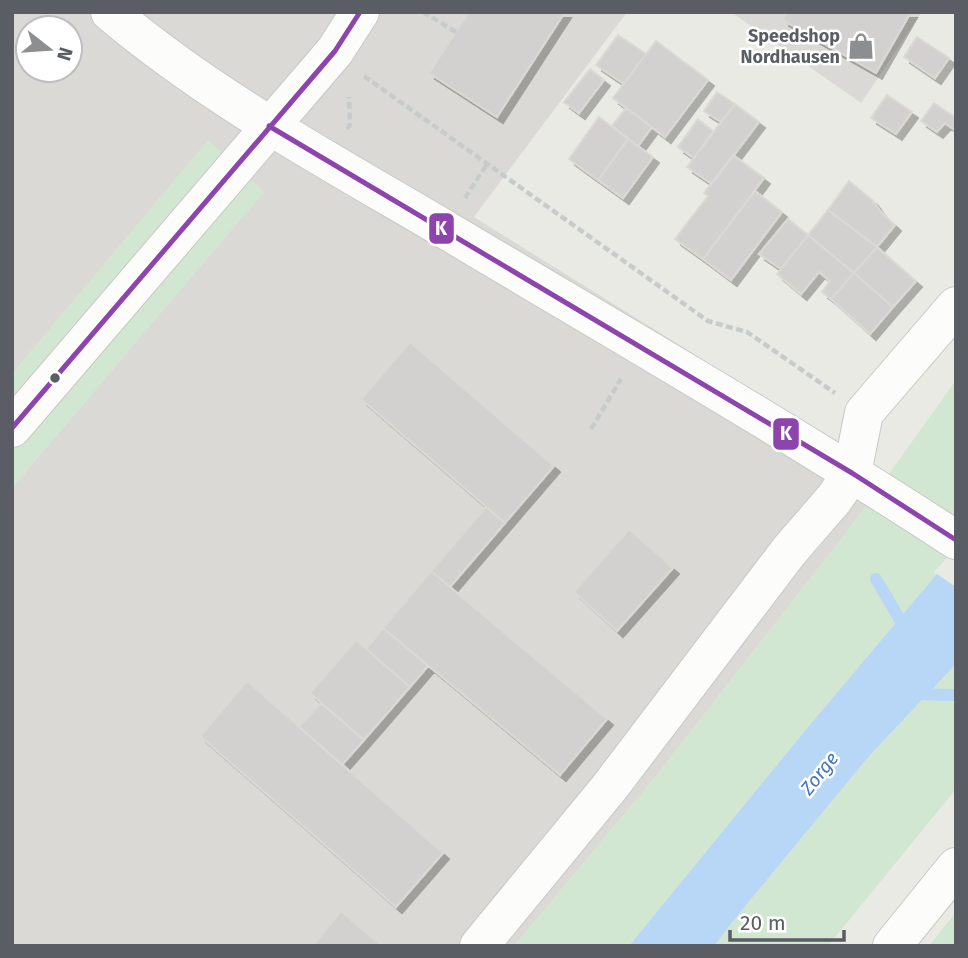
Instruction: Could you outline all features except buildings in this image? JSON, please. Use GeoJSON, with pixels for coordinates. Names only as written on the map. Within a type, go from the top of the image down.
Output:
{"type":"FeatureCollection","features":[{"type":"Feature","properties":{"kind":"street"},"geometry":{"type":"LineString","coordinates":[[110,12],[143,40],[269,126],[865,481],[956,540]]}},
{"type":"Feature","properties":{"kind":"street"},"geometry":{"type":"LineString","coordinates":[[12,428],[335,51],[360,12]]}},
{"type":"Feature","properties":{"kind":"street"},"geometry":{"type":"LineString","coordinates":[[865,481],[864,413],[956,306]]}},
{"type":"Feature","properties":{"kind":"street"},"geometry":{"type":"LineString","coordinates":[[479,946],[609,788],[789,551],[834,499],[865,481]]}},
{"type":"Feature","properties":{"kind":"street"},"geometry":{"type":"LineString","coordinates":[[892,946],[956,867]]}},
{"type":"Feature","properties":{"kind":"path"},"geometry":{"type":"LineString","coordinates":[[423,12],[456,32]]}},
{"type":"Feature","properties":{"kind":"path"},"geometry":{"type":"LineString","coordinates":[[361,74],[708,321],[747,332],[864,413]]}},
{"type":"Feature","properties":{"kind":"path"},"geometry":{"type":"LineString","coordinates":[[326,159],[350,125],[348,97],[355,86]]}},
{"type":"Feature","properties":{"kind":"path"},"geometry":{"type":"LineString","coordinates":[[591,429],[622,379]]}},
{"type":"Feature","properties":{"kind":"shaded area"},"geometry":{"type":"Polygon","coordinates":[[[12,12],[627,12],[474,217],[888,475],[853,524],[652,781],[514,946],[12,946],[12,488],[263,192],[208,141],[12,374],[12,12]]]}},
{"type":"Feature","properties":{"kind":"shaded area"},"geometry":{"type":"Polygon","coordinates":[[[731,12],[922,12],[861,103],[731,12]]]}},
{"type":"Feature","properties":{"kind":"green space"},"geometry":{"type":"Polygon","coordinates":[[[208,140],[264,192],[12,488],[12,374],[208,140]]]}},
{"type":"Feature","properties":{"kind":"green space"},"geometry":{"type":"Polygon","coordinates":[[[956,380],[956,551],[629,946],[514,946],[652,781],[853,524],[956,380]]]}},
{"type":"Feature","properties":{"kind":"green space"},"geometry":{"type":"Polygon","coordinates":[[[956,664],[956,789],[828,946],[714,946],[870,755],[956,664]]]}},
{"type":"Feature","properties":{"kind":"green space"},"geometry":{"type":"Polygon","coordinates":[[[956,912],[956,946],[929,946],[956,912]]]}},
{"type":"Feature","properties":{"kind":"water","name":"Zorge"},"geometry":{"type":"Polygon","coordinates":[[[956,551],[956,664],[870,755],[714,946],[629,946],[799,738],[956,551]]]}},
{"type":"Feature","properties":{"kind":"pier"},"geometry":{"type":"Polygon","coordinates":[[[956,548],[956,587],[934,572],[956,548]]]}},
{"type":"Feature","properties":{"kind":"waterway"},"geometry":{"type":"LineString","coordinates":[[876,579],[906,630]]}},
{"type":"Feature","properties":{"kind":"waterway"},"geometry":{"type":"LineString","coordinates":[[914,694],[956,695]]}},
{"type":"Feature","properties":{"kind":"transit line","name":"K"},"geometry":{"type":"LineString","coordinates":[[12,428],[335,51],[360,12]]}},
{"type":"Feature","properties":{"kind":"transit line","name":"K"},"geometry":{"type":"LineString","coordinates":[[269,126],[852,473],[956,540]]}},
{"type":"Feature","properties":{"kind":"place","name":"Speedshop Nordhausen"},"geometry":{"type":"Point","coordinates":[861,46]}}]}
